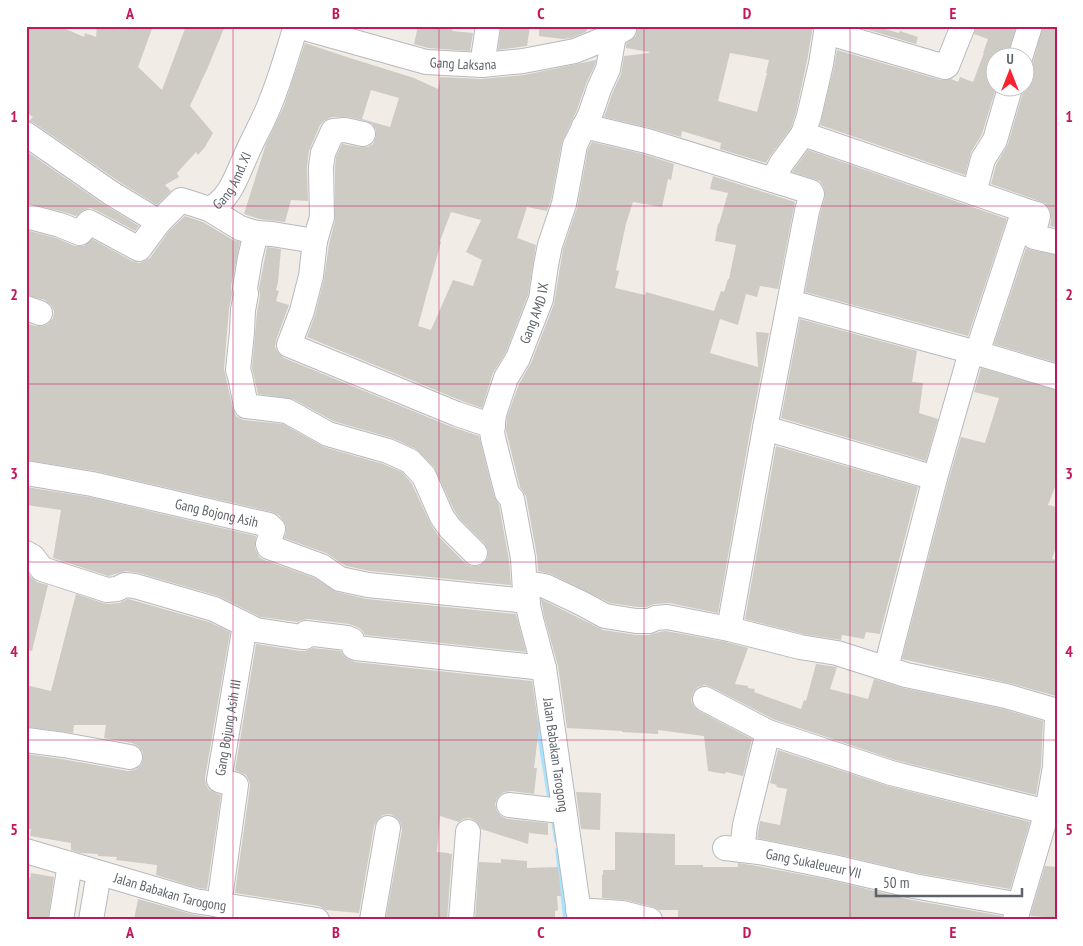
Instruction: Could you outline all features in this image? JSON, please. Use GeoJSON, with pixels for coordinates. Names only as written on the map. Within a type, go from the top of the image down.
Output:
{"type":"FeatureCollection","features":[{"type":"Feature","properties":{"kind":"street","name":"Gang Laksana"},"geometry":{"type":"LineString","coordinates":[[297,26],[426,62],[482,65],[523,61],[575,51],[621,30]]}},
{"type":"Feature","properties":{"kind":"street","name":"Gang Amd. XI"},"geometry":{"type":"LineString","coordinates":[[158,222],[181,200],[209,209],[220,203],[226,196],[268,109],[297,26]]}},
{"type":"Feature","properties":{"kind":"street"},"geometry":{"type":"LineString","coordinates":[[482,65],[488,26]]}},
{"type":"Feature","properties":{"kind":"street"},"geometry":{"type":"LineString","coordinates":[[773,180],[781,164],[803,134],[809,116],[826,29],[945,67],[963,26]]}},
{"type":"Feature","properties":{"kind":"street"},"geometry":{"type":"LineString","coordinates":[[1023,48],[1030,26]]}},
{"type":"Feature","properties":{"kind":"street","name":"Gang AMD IX"},"geometry":{"type":"LineString","coordinates":[[522,595],[523,558],[512,500],[507,493],[495,447],[492,431],[494,414],[506,378],[518,358],[541,299],[550,245],[564,204],[575,145],[608,69],[621,30]]}},
{"type":"Feature","properties":{"kind":"street"},"geometry":{"type":"LineString","coordinates":[[974,193],[983,158],[995,140],[1007,98]]}},
{"type":"Feature","properties":{"kind":"street"},"geometry":{"type":"LineString","coordinates":[[584,126],[647,141],[812,192],[765,428],[729,629]]}},
{"type":"Feature","properties":{"kind":"street"},"geometry":{"type":"LineString","coordinates":[[363,134],[345,130],[333,131],[323,153],[322,216],[315,242],[311,276],[302,312],[289,345],[457,414],[493,426]]}},
{"type":"Feature","properties":{"kind":"street"},"geometry":{"type":"LineString","coordinates":[[26,134],[158,222],[139,249],[89,222],[80,233],[60,225],[26,216]]}},
{"type":"Feature","properties":{"kind":"street"},"geometry":{"type":"LineString","coordinates":[[803,134],[1037,214],[1034,237],[1057,242]]}},
{"type":"Feature","properties":{"kind":"street"},"geometry":{"type":"LineString","coordinates":[[209,209],[240,228],[256,233],[315,242]]}},
{"type":"Feature","properties":{"kind":"street"},"geometry":{"type":"LineString","coordinates":[[886,668],[934,478],[974,352],[1024,210]]}},
{"type":"Feature","properties":{"kind":"street"},"geometry":{"type":"LineString","coordinates":[[256,233],[245,288],[246,294],[238,370],[246,406],[288,411],[328,434],[388,451],[410,461],[424,476],[442,517],[475,553]]}},
{"type":"Feature","properties":{"kind":"street"},"geometry":{"type":"LineString","coordinates":[[790,302],[974,352],[1057,377]]}},
{"type":"Feature","properties":{"kind":"street"},"geometry":{"type":"LineString","coordinates":[[765,428],[934,478]]}},
{"type":"Feature","properties":{"kind":"street","name":"Gang Bojong Asih"},"geometry":{"type":"LineString","coordinates":[[26,473],[92,484],[269,525],[272,529],[269,547],[322,566],[340,579],[368,585],[522,595]]}},
{"type":"Feature","properties":{"kind":"street"},"geometry":{"type":"LineString","coordinates":[[26,554],[33,557],[42,570],[107,590],[117,589],[125,585],[135,586],[214,609],[256,630],[302,637],[306,633],[313,633],[347,638],[352,640],[356,648],[544,668]]}},
{"type":"Feature","properties":{"kind":"street"},"geometry":{"type":"LineString","coordinates":[[522,595],[545,586],[605,616],[636,621],[648,621],[667,617],[729,629],[800,647],[837,653],[906,675],[1006,696],[1057,711]]}},
{"type":"Feature","properties":{"kind":"street","name":"Jalan Babakan Tarogong"},"geometry":{"type":"LineString","coordinates":[[522,595],[531,619],[544,668],[579,915]]}},
{"type":"Feature","properties":{"kind":"street","name":"Gang Bojung Asih III"},"geometry":{"type":"LineString","coordinates":[[219,905],[236,785],[219,780],[245,625]]}},
{"type":"Feature","properties":{"kind":"street"},"geometry":{"type":"LineString","coordinates":[[705,700],[768,732],[892,773],[1047,812]]}},
{"type":"Feature","properties":{"kind":"street"},"geometry":{"type":"LineString","coordinates":[[1017,912],[1047,812],[1055,768],[1057,717]]}},
{"type":"Feature","properties":{"kind":"street","name":"Gang Sukaleueur VII"},"geometry":{"type":"LineString","coordinates":[[768,732],[745,825],[733,849],[759,852],[833,867],[1017,912]]}},
{"type":"Feature","properties":{"kind":"street"},"geometry":{"type":"LineString","coordinates":[[26,740],[130,757]]}},
{"type":"Feature","properties":{"kind":"street"},"geometry":{"type":"LineString","coordinates":[[509,805],[564,811]]}},
{"type":"Feature","properties":{"kind":"street"},"geometry":{"type":"LineString","coordinates":[[372,920],[388,828]]}},
{"type":"Feature","properties":{"kind":"street"},"geometry":{"type":"LineString","coordinates":[[460,920],[468,832]]}},
{"type":"Feature","properties":{"kind":"street","name":"Jalan Babakan Tarogong"},"geometry":{"type":"LineString","coordinates":[[26,851],[196,901],[317,920]]}},
{"type":"Feature","properties":{"kind":"street"},"geometry":{"type":"LineString","coordinates":[[61,920],[70,864]]}},
{"type":"Feature","properties":{"kind":"street"},"geometry":{"type":"LineString","coordinates":[[91,920],[99,873]]}},
{"type":"Feature","properties":{"kind":"street"},"geometry":{"type":"LineString","coordinates":[[579,915],[622,913],[650,920]]}},
{"type":"Feature","properties":{"kind":"building"},"geometry":{"type":"Polygon","coordinates":[[[26,26],[59,26],[84,37],[85,33],[96,37],[97,26],[153,26],[138,67],[162,90],[186,26],[225,26],[190,106],[213,133],[198,155],[196,152],[177,173],[179,177],[165,185],[171,191],[157,205],[29,121],[33,117],[26,112],[26,26]]]}},
{"type":"Feature","properties":{"kind":"building"},"geometry":{"type":"Polygon","coordinates":[[[418,26],[453,26],[452,31],[473,33],[470,51],[428,48],[414,44],[418,26]]]}},
{"type":"Feature","properties":{"kind":"building"},"geometry":{"type":"Polygon","coordinates":[[[501,26],[530,26],[527,46],[498,50],[501,26]]]}},
{"type":"Feature","properties":{"kind":"building"},"geometry":{"type":"Polygon","coordinates":[[[539,26],[588,26],[586,32],[563,39],[539,36],[539,26]]]}},
{"type":"Feature","properties":{"kind":"building"},"geometry":{"type":"Polygon","coordinates":[[[813,26],[796,112],[791,128],[766,163],[720,149],[721,143],[682,131],[681,137],[604,117],[621,74],[624,56],[649,53],[626,48],[626,44],[636,36],[637,27],[813,26]],[[730,53],[718,101],[757,112],[769,60],[730,53]]]}},
{"type":"Feature","properties":{"kind":"building"},"geometry":{"type":"Polygon","coordinates":[[[855,26],[874,26],[918,37],[916,44],[855,26]]]}},
{"type":"Feature","properties":{"kind":"building"},"geometry":{"type":"Polygon","coordinates":[[[976,26],[1016,26],[1010,48],[986,48],[986,98],[993,98],[982,134],[971,152],[965,175],[820,125],[837,50],[941,80],[951,79],[958,82],[960,77],[973,82],[988,39],[974,34],[976,26]]]}},
{"type":"Feature","properties":{"kind":"building"},"geometry":{"type":"Polygon","coordinates":[[[1043,26],[1057,26],[1057,228],[1050,226],[1050,210],[1045,203],[991,184],[996,165],[1008,144],[1021,98],[1036,98],[1036,51],[1043,26]]]}},
{"type":"Feature","properties":{"kind":"building"},"geometry":{"type":"Polygon","coordinates":[[[305,43],[414,78],[438,89],[440,77],[481,79],[524,75],[596,60],[577,110],[562,142],[551,200],[547,211],[527,207],[517,238],[536,245],[528,295],[506,352],[493,373],[482,408],[307,337],[324,279],[329,244],[335,221],[336,157],[342,144],[368,147],[373,144],[376,130],[372,124],[366,121],[348,117],[332,117],[325,120],[320,125],[309,151],[307,167],[308,201],[291,200],[285,222],[259,219],[244,214],[266,144],[284,106],[305,43]],[[371,90],[362,119],[390,127],[399,98],[371,90]],[[451,212],[440,241],[418,326],[431,330],[453,280],[473,286],[482,260],[466,252],[481,220],[451,212]]]}},
{"type":"Feature","properties":{"kind":"building"},"geometry":{"type":"Polygon","coordinates":[[[592,142],[643,154],[674,164],[671,180],[668,179],[662,207],[633,202],[616,270],[619,271],[615,288],[645,295],[646,292],[714,311],[721,291],[724,292],[729,279],[736,245],[715,241],[718,223],[728,193],[710,189],[713,176],[795,202],[778,289],[760,286],[757,297],[746,294],[738,325],[720,319],[710,353],[758,367],[756,332],[769,333],[718,613],[669,603],[637,607],[610,603],[551,574],[538,571],[526,496],[520,487],[506,431],[507,417],[519,384],[531,363],[554,304],[563,249],[577,208],[588,149],[592,142]]]}},
{"type":"Feature","properties":{"kind":"building"},"geometry":{"type":"Polygon","coordinates":[[[808,150],[1007,219],[968,336],[805,292],[825,197],[824,188],[820,181],[792,172],[808,150]]]}},
{"type":"Feature","properties":{"kind":"building"},"geometry":{"type":"Polygon","coordinates":[[[26,151],[103,204],[139,226],[135,231],[90,208],[83,210],[76,216],[26,203],[26,151]]]}},
{"type":"Feature","properties":{"kind":"building"},"geometry":{"type":"Polygon","coordinates":[[[185,216],[203,222],[233,240],[240,242],[231,286],[232,294],[224,369],[236,416],[244,420],[283,424],[324,447],[383,464],[402,472],[412,484],[431,525],[440,538],[465,563],[471,566],[478,566],[484,563],[488,557],[488,550],[485,544],[460,519],[454,510],[434,467],[416,449],[392,438],[333,421],[293,399],[258,394],[252,368],[260,296],[259,288],[267,247],[281,249],[276,290],[279,291],[276,301],[289,305],[276,340],[275,347],[278,353],[284,358],[452,427],[479,436],[494,496],[499,505],[509,560],[511,585],[370,571],[346,566],[326,553],[284,538],[286,525],[279,515],[272,512],[95,471],[26,460],[29,443],[26,442],[26,323],[35,326],[48,324],[53,318],[54,311],[45,300],[26,295],[26,230],[56,238],[75,246],[84,246],[92,239],[139,263],[150,258],[169,231],[185,216]]]}},
{"type":"Feature","properties":{"kind":"building"},"geometry":{"type":"Polygon","coordinates":[[[1026,248],[1057,255],[1057,363],[994,344],[1026,248]]]}},
{"type":"Feature","properties":{"kind":"building"},"geometry":{"type":"Polygon","coordinates":[[[800,319],[917,351],[912,382],[923,383],[919,413],[938,419],[926,461],[781,418],[800,319]]]}},
{"type":"Feature","properties":{"kind":"building"},"geometry":{"type":"Polygon","coordinates":[[[981,368],[1057,390],[1057,482],[1048,505],[1057,507],[1057,543],[1052,559],[1057,560],[1056,696],[1009,683],[902,659],[961,437],[985,443],[999,398],[974,392],[981,368]]]}},
{"type":"Feature","properties":{"kind":"building"},"geometry":{"type":"Polygon","coordinates":[[[776,446],[918,487],[880,634],[866,632],[864,639],[842,635],[841,640],[803,634],[745,619],[776,446]]]}},
{"type":"Feature","properties":{"kind":"building"},"geometry":{"type":"Polygon","coordinates":[[[26,487],[89,497],[256,536],[255,548],[259,557],[315,578],[337,592],[367,599],[516,614],[526,652],[365,635],[362,630],[349,624],[308,619],[298,622],[260,617],[218,596],[139,573],[126,571],[108,576],[53,558],[61,510],[26,505],[26,487]]]}},
{"type":"Feature","properties":{"kind":"building"},"geometry":{"type":"Polygon","coordinates":[[[26,571],[37,582],[48,585],[32,651],[26,650],[26,571]]]}},
{"type":"Feature","properties":{"kind":"building"},"geometry":{"type":"Polygon","coordinates":[[[76,594],[108,604],[119,603],[128,599],[209,622],[230,632],[205,778],[209,790],[221,795],[207,889],[156,875],[157,865],[116,860],[117,857],[98,856],[98,854],[80,853],[71,850],[71,843],[30,836],[31,829],[26,829],[26,754],[128,771],[135,770],[141,765],[143,760],[143,752],[138,746],[132,743],[104,738],[106,725],[74,725],[73,733],[26,727],[26,685],[51,691],[76,594]]]}},
{"type":"Feature","properties":{"kind":"building"},"geometry":{"type":"Polygon","coordinates":[[[541,599],[603,630],[636,635],[649,635],[666,631],[748,648],[735,684],[748,686],[748,688],[755,689],[754,692],[801,709],[804,700],[806,701],[816,664],[837,667],[830,689],[868,699],[874,679],[903,688],[1003,709],[1043,721],[1041,766],[1036,795],[895,760],[773,719],[705,685],[698,687],[693,693],[691,700],[694,707],[752,739],[743,776],[726,772],[725,774],[708,771],[704,736],[658,730],[658,734],[567,728],[558,666],[541,599]]]}},
{"type":"Feature","properties":{"kind":"building"},"geometry":{"type":"Polygon","coordinates":[[[256,644],[300,651],[313,648],[341,651],[348,659],[355,662],[532,681],[539,728],[534,768],[537,768],[534,794],[504,792],[498,797],[495,804],[501,816],[507,819],[548,823],[548,835],[529,833],[528,844],[481,829],[476,821],[470,818],[459,822],[440,816],[437,852],[452,854],[447,920],[412,920],[386,917],[402,830],[397,818],[390,814],[383,815],[374,826],[359,913],[326,910],[319,906],[235,893],[250,786],[246,775],[235,770],[256,644]]]}},
{"type":"Feature","properties":{"kind":"building"},"geometry":{"type":"Polygon","coordinates":[[[778,750],[888,786],[1030,822],[1010,889],[917,873],[757,838],[760,821],[780,825],[787,789],[776,787],[777,785],[770,783],[778,750]]]}},
{"type":"Feature","properties":{"kind":"building"},"geometry":{"type":"Polygon","coordinates":[[[576,792],[601,793],[600,830],[581,829],[576,792]]]}},
{"type":"Feature","properties":{"kind":"building"},"geometry":{"type":"Polygon","coordinates":[[[615,832],[675,834],[675,865],[738,867],[738,863],[757,866],[830,880],[912,900],[1002,916],[1002,920],[678,920],[678,910],[659,910],[625,900],[602,898],[603,870],[615,870],[615,832]]]}},
{"type":"Feature","properties":{"kind":"building"},"geometry":{"type":"Polygon","coordinates":[[[501,859],[527,861],[527,868],[558,867],[561,896],[557,896],[558,910],[555,911],[555,920],[475,920],[479,862],[501,863],[501,859]]]}},
{"type":"Feature","properties":{"kind":"building"},"geometry":{"type":"Polygon","coordinates":[[[1045,866],[1057,867],[1057,918],[1030,916],[1045,866]]]}},
{"type":"Feature","properties":{"kind":"building"},"geometry":{"type":"Polygon","coordinates":[[[31,873],[54,877],[48,920],[26,920],[26,878],[30,878],[31,873]]]}},
{"type":"Feature","properties":{"kind":"building"},"geometry":{"type":"Polygon","coordinates":[[[138,899],[191,914],[226,920],[134,920],[138,899]]]}},
{"type":"Feature","properties":{"kind":"waterway"},"geometry":{"type":"LineString","coordinates":[[538,724],[551,804]]}},
{"type":"Feature","properties":{"kind":"waterway"},"geometry":{"type":"LineString","coordinates":[[553,815],[557,841]]}},
{"type":"Feature","properties":{"kind":"waterway"},"geometry":{"type":"LineString","coordinates":[[558,850],[566,920]]}}]}
